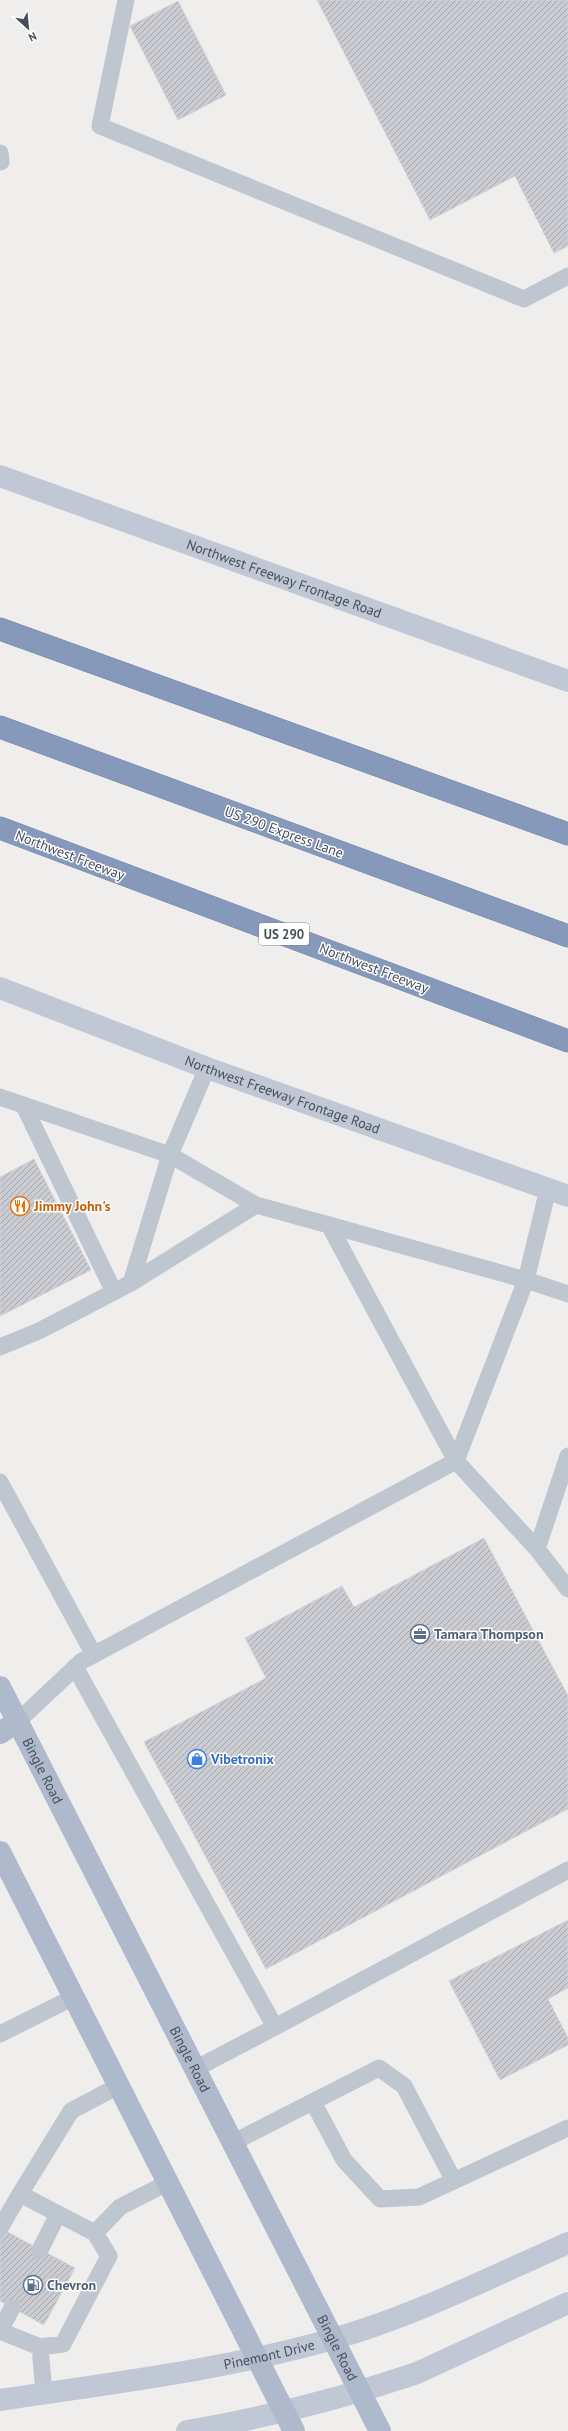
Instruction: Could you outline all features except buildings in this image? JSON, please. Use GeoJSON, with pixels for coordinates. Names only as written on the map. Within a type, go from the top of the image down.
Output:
{"type":"FeatureCollection","features":[{"type":"Feature","properties":{"kind":"highway"},"geometry":{"type":"LineString","coordinates":[[0,629],[568,834]]}},
{"type":"Feature","properties":{"kind":"highway","name":"US 290 Express Lane"},"geometry":{"type":"LineString","coordinates":[[0,727],[568,936]]}},
{"type":"Feature","properties":{"kind":"highway","name":"Northwest Freeway"},"geometry":{"type":"LineString","coordinates":[[0,828],[568,1041]]}},
{"type":"Feature","properties":{"kind":"main road","name":"Northwest Freeway Frontage Road"},"geometry":{"type":"LineString","coordinates":[[0,476],[568,681]]}},
{"type":"Feature","properties":{"kind":"main road","name":"Northwest Freeway Frontage Road"},"geometry":{"type":"LineString","coordinates":[[0,988],[207,1068],[568,1196]]}},
{"type":"Feature","properties":{"kind":"main road","name":"Bingle Road"},"geometry":{"type":"LineString","coordinates":[[0,1687],[380,2431]]}},
{"type":"Feature","properties":{"kind":"main road"},"geometry":{"type":"LineString","coordinates":[[0,1733],[18,1721]]}},
{"type":"Feature","properties":{"kind":"main road"},"geometry":{"type":"LineString","coordinates":[[0,1852],[294,2431]]}},
{"type":"Feature","properties":{"kind":"main road","name":"Pinemont Drive"},"geometry":{"type":"LineString","coordinates":[[0,2400],[199,2370],[257,2358],[333,2339],[392,2320],[568,2243]]}},
{"type":"Feature","properties":{"kind":"main road"},"geometry":{"type":"LineString","coordinates":[[187,2431],[283,2410],[360,2390],[417,2373],[568,2303]]}},
{"type":"Feature","properties":{"kind":"lane"},"geometry":{"type":"LineString","coordinates":[[126,0],[100,126],[524,299],[568,276]]}},
{"type":"Feature","properties":{"kind":"lane"},"geometry":{"type":"LineString","coordinates":[[131,1283],[170,1155],[207,1068]]}},
{"type":"Feature","properties":{"kind":"lane"},"geometry":{"type":"LineString","coordinates":[[0,1097],[170,1155],[256,1204],[526,1280],[568,1294]]}},
{"type":"Feature","properties":{"kind":"lane"},"geometry":{"type":"LineString","coordinates":[[24,1106],[114,1292]]}},
{"type":"Feature","properties":{"kind":"lane"},"geometry":{"type":"LineString","coordinates":[[18,1721],[75,1667],[94,1655],[456,1461],[526,1280],[548,1189]]}},
{"type":"Feature","properties":{"kind":"lane"},"geometry":{"type":"LineString","coordinates":[[0,1347],[39,1331],[131,1283],[256,1204]]}},
{"type":"Feature","properties":{"kind":"lane"},"geometry":{"type":"LineString","coordinates":[[329,1225],[456,1461],[537,1549],[568,1589]]}},
{"type":"Feature","properties":{"kind":"lane"},"geometry":{"type":"LineString","coordinates":[[537,1549],[568,1456]]}},
{"type":"Feature","properties":{"kind":"lane"},"geometry":{"type":"LineString","coordinates":[[0,1482],[94,1655]]}},
{"type":"Feature","properties":{"kind":"lane"},"geometry":{"type":"LineString","coordinates":[[75,1667],[275,2027]]}},
{"type":"Feature","properties":{"kind":"lane"},"geometry":{"type":"LineString","coordinates":[[195,2069],[568,1870]]}},
{"type":"Feature","properties":{"kind":"lane"},"geometry":{"type":"LineString","coordinates":[[0,2034],[74,1997]]}},
{"type":"Feature","properties":{"kind":"lane"},"geometry":{"type":"LineString","coordinates":[[232,2143],[379,2068],[404,2086],[454,2181]]}},
{"type":"Feature","properties":{"kind":"lane"},"geometry":{"type":"LineString","coordinates":[[0,2228],[71,2111],[118,2086]]}},
{"type":"Feature","properties":{"kind":"lane"},"geometry":{"type":"LineString","coordinates":[[314,2102],[344,2160],[380,2199],[419,2197],[568,2128]]}},
{"type":"Feature","properties":{"kind":"lane"},"geometry":{"type":"LineString","coordinates":[[95,2233],[120,2207],[167,2183]]}},
{"type":"Feature","properties":{"kind":"lane"},"geometry":{"type":"LineString","coordinates":[[12,2308],[0,2332],[40,2347],[62,2344],[109,2256],[95,2233],[20,2194]]}},
{"type":"Feature","properties":{"kind":"lane"},"geometry":{"type":"LineString","coordinates":[[40,2250],[58,2214]]}},
{"type":"Feature","properties":{"kind":"lane"},"geometry":{"type":"LineString","coordinates":[[40,2347],[44,2393]]}},
{"type":"Feature","properties":{"kind":"place","name":"Jimmy John's"},"geometry":{"type":"Point","coordinates":[20,1206]}},
{"type":"Feature","properties":{"kind":"place","name":"Tamara Thompson"},"geometry":{"type":"Point","coordinates":[420,1634]}},
{"type":"Feature","properties":{"kind":"place","name":"Vibetronix"},"geometry":{"type":"Point","coordinates":[197,1759]}},
{"type":"Feature","properties":{"kind":"place","name":"Chevron"},"geometry":{"type":"Point","coordinates":[33,2285]}}]}
